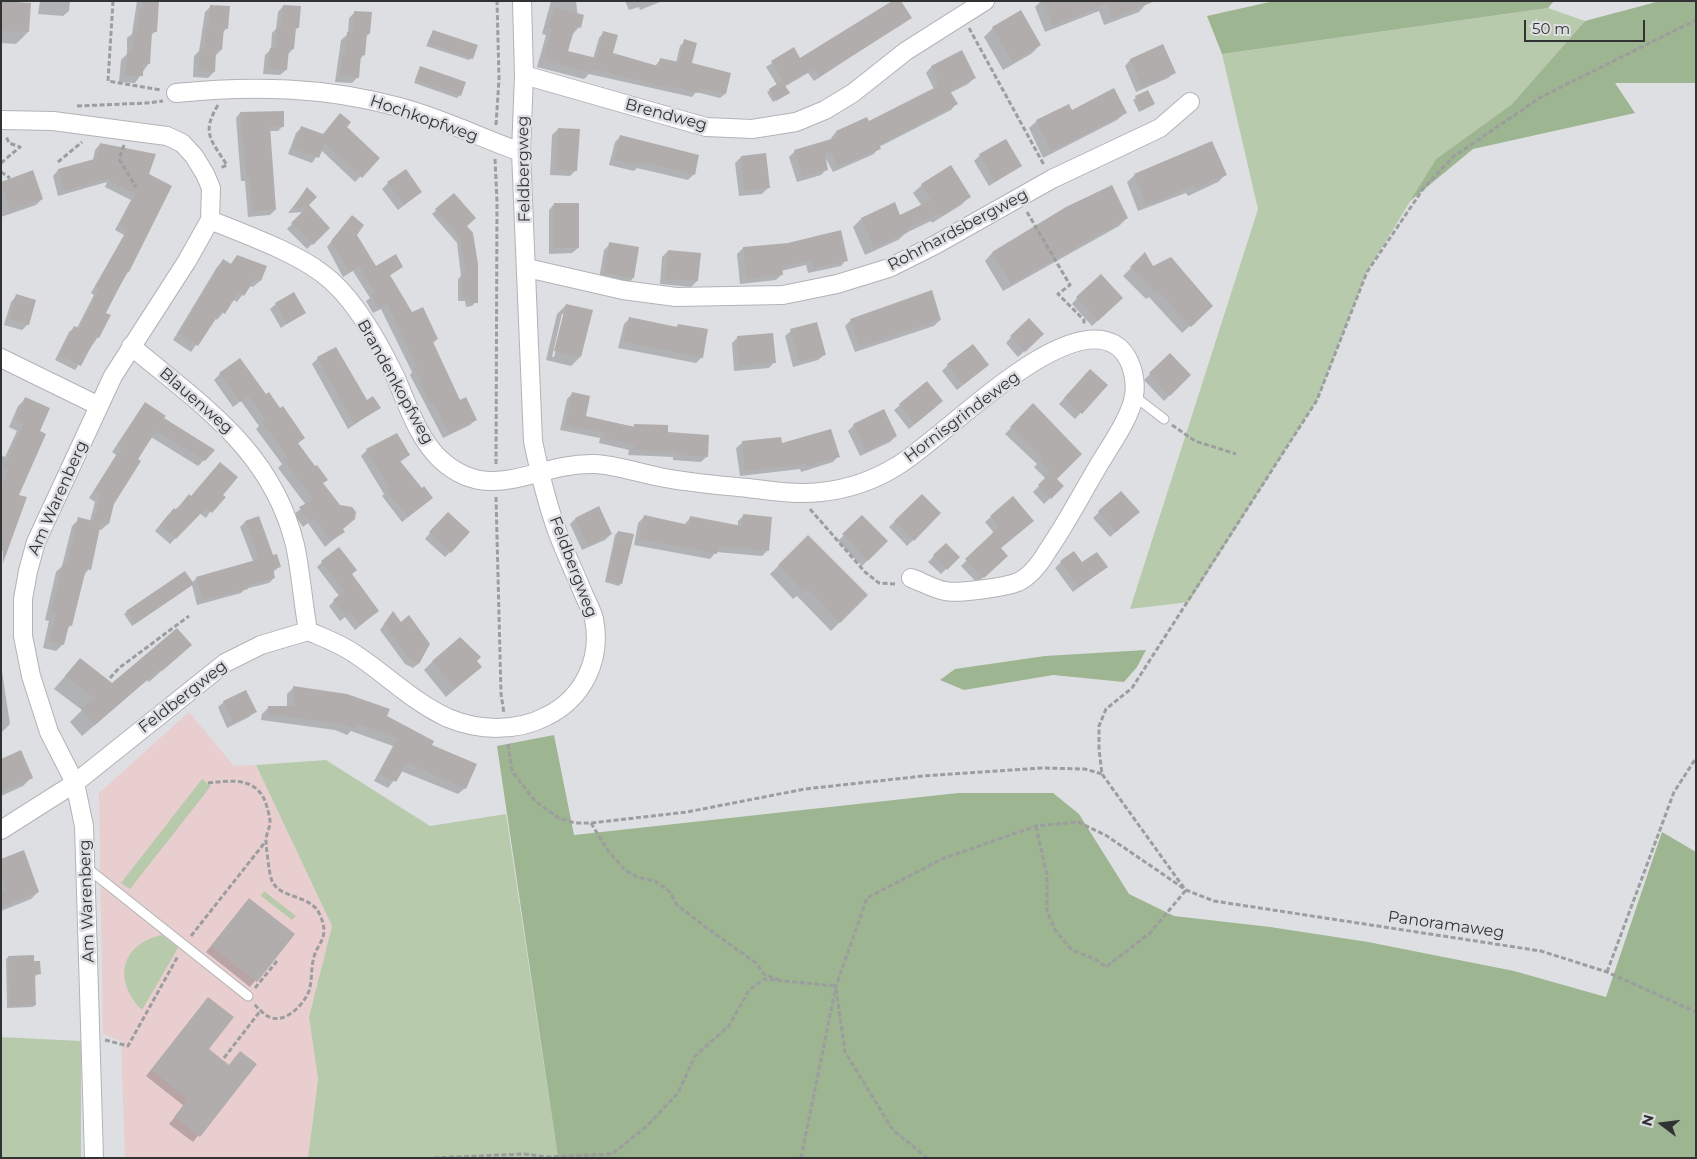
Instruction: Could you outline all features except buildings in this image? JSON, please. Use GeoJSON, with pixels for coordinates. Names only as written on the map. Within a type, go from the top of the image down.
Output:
{"type":"FeatureCollection","features":[{"type":"Feature","properties":{"kind":"street","name":"Feldbergweg"},"geometry":{"type":"LineString","coordinates":[[1,830],[75,783],[225,663],[261,645],[308,631],[355,653],[416,701],[450,719],[475,726],[506,728],[542,719],[562,709],[579,693],[590,672],[596,646],[594,618],[556,529],[539,472],[533,441],[530,404],[522,152],[524,75],[522,1]]}},
{"type":"Feature","properties":{"kind":"street","name":"Brendweg"},"geometry":{"type":"LineString","coordinates":[[524,75],[706,127],[752,129],[796,122],[825,110],[853,93],[906,51],[985,1]]}},
{"type":"Feature","properties":{"kind":"street","name":"Hochkopfweg"},"geometry":{"type":"LineString","coordinates":[[176,92],[228,87],[295,88],[346,94],[402,108],[522,152]]}},
{"type":"Feature","properties":{"kind":"street","name":"Rohrhardsbergweg"},"geometry":{"type":"LineString","coordinates":[[527,268],[623,290],[676,297],[784,296],[837,284],[889,268],[935,246],[1052,179],[1160,128],[1190,102]]}},
{"type":"Feature","properties":{"kind":"street","name":"Am Warenberg"},"geometry":{"type":"LineString","coordinates":[[1,120],[53,121],[168,136],[182,143],[194,156],[211,188],[210,220],[187,261],[113,376],[36,542],[28,571],[24,598],[23,636],[31,676],[49,732],[75,783],[84,826],[87,868],[94,1158]]}},
{"type":"Feature","properties":{"kind":"street","name":"Brandenkopfweg"},"geometry":{"type":"LineString","coordinates":[[210,220],[297,259],[324,274],[360,316],[386,358],[425,439],[438,458],[468,478],[481,482],[496,483],[539,472]]}},
{"type":"Feature","properties":{"kind":"street","name":"Hornisgrindeweg"},"geometry":{"type":"LineString","coordinates":[[539,472],[595,464],[680,481],[796,494],[856,487],[895,468],[915,455],[1005,381],[1061,347],[1083,339],[1103,340],[1117,345],[1128,356],[1133,376],[1134,396],[1120,429],[1048,551],[1029,575],[1017,582],[1002,587],[948,592],[911,578]]}},
{"type":"Feature","properties":{"kind":"street","name":"Blauenweg"},"geometry":{"type":"LineString","coordinates":[[131,346],[212,412],[234,433],[261,468],[280,503],[294,544],[308,631]]}},
{"type":"Feature","properties":{"kind":"street"},"geometry":{"type":"LineString","coordinates":[[1,358],[99,406]]}},
{"type":"Feature","properties":{"kind":"lane"},"geometry":{"type":"LineString","coordinates":[[1134,396],[1164,419]]}},
{"type":"Feature","properties":{"kind":"lane"},"geometry":{"type":"LineString","coordinates":[[87,868],[248,996]]}},
{"type":"Feature","properties":{"kind":"path"},"geometry":{"type":"LineString","coordinates":[[113,1],[108,81],[176,92]]}},
{"type":"Feature","properties":{"kind":"path"},"geometry":{"type":"LineString","coordinates":[[497,1],[499,79],[494,143],[497,201],[496,483],[501,694],[512,771],[535,801],[558,818],[575,823],[591,823],[687,812],[805,789],[922,776],[1040,768],[1085,769],[1102,774]]}},
{"type":"Feature","properties":{"kind":"path"},"geometry":{"type":"LineString","coordinates":[[962,14],[1052,179]]}},
{"type":"Feature","properties":{"kind":"path"},"geometry":{"type":"LineString","coordinates":[[1036,826],[1047,876],[1047,912],[1055,930],[1072,950],[1095,958],[1106,967],[1150,933],[1186,890],[1102,774],[1099,726],[1106,709],[1132,688],[1316,400],[1367,272],[1423,189],[1453,157],[1541,97],[1696,20]]}},
{"type":"Feature","properties":{"kind":"path"},"geometry":{"type":"LineString","coordinates":[[205,174],[227,165],[208,132],[208,120],[228,87]]}},
{"type":"Feature","properties":{"kind":"path"},"geometry":{"type":"LineString","coordinates":[[53,121],[60,107],[147,103],[166,100],[176,92]]}},
{"type":"Feature","properties":{"kind":"path"},"geometry":{"type":"LineString","coordinates":[[58,162],[85,140],[87,125]]}},
{"type":"Feature","properties":{"kind":"path"},"geometry":{"type":"LineString","coordinates":[[1,163],[20,147],[9,142],[6,138]]}},
{"type":"Feature","properties":{"kind":"path"},"geometry":{"type":"LineString","coordinates":[[125,143],[119,159],[136,187]]}},
{"type":"Feature","properties":{"kind":"path"},"geometry":{"type":"LineString","coordinates":[[1,172],[10,178]]}},
{"type":"Feature","properties":{"kind":"path"},"geometry":{"type":"LineString","coordinates":[[1019,198],[1070,285],[1058,294],[1084,320],[1083,339]]}},
{"type":"Feature","properties":{"kind":"path"},"geometry":{"type":"LineString","coordinates":[[1164,419],[1196,441],[1236,454]]}},
{"type":"Feature","properties":{"kind":"path"},"geometry":{"type":"LineString","coordinates":[[796,494],[865,572],[879,583],[897,584],[911,578]]}},
{"type":"Feature","properties":{"kind":"path"},"geometry":{"type":"LineString","coordinates":[[110,678],[119,668],[189,616]]}},
{"type":"Feature","properties":{"kind":"path"},"geometry":{"type":"LineString","coordinates":[[1607,972],[1674,792],[1696,758]]}},
{"type":"Feature","properties":{"kind":"path"},"geometry":{"type":"LineString","coordinates":[[208,783],[236,780],[248,782],[255,786],[265,798],[270,821],[266,840],[271,880],[281,891],[315,905],[324,928],[323,940],[313,958],[309,992],[297,1009],[289,1015],[276,1019],[270,1018],[261,1010],[224,1058]]}},
{"type":"Feature","properties":{"kind":"path","name":"Panoramaweg"},"geometry":{"type":"LineString","coordinates":[[801,1158],[836,986],[867,898],[942,859],[1036,826],[1078,822],[1107,836],[1130,854],[1186,890],[1214,901],[1278,913],[1541,951],[1607,972],[1696,1012]]}},
{"type":"Feature","properties":{"kind":"path"},"geometry":{"type":"LineString","coordinates":[[591,823],[608,851],[625,870],[637,877],[656,881],[670,892],[678,905],[756,963],[764,974],[780,980],[836,986]]}},
{"type":"Feature","properties":{"kind":"path"},"geometry":{"type":"LineString","coordinates":[[255,988],[276,961]]}},
{"type":"Feature","properties":{"kind":"path"},"geometry":{"type":"LineString","coordinates":[[434,1158],[524,1154],[549,1158],[612,1154],[646,1127],[678,1093],[695,1056],[730,1026],[749,990],[764,979],[836,986]]}},
{"type":"Feature","properties":{"kind":"path"},"geometry":{"type":"LineString","coordinates":[[836,986],[845,1052],[893,1130],[927,1158]]}},
{"type":"Feature","properties":{"kind":"shaded area"},"geometry":{"type":"Polygon","coordinates":[[[189,712],[234,766],[256,765],[332,926],[309,1017],[318,1079],[308,1158],[125,1158],[121,1041],[103,1034],[99,793],[189,712]]]}},
{"type":"Feature","properties":{"kind":"green space"},"geometry":{"type":"Polygon","coordinates":[[[1274,1],[1554,1],[1548,8],[1222,54],[1207,16],[1274,1]]]}},
{"type":"Feature","properties":{"kind":"green space"},"geometry":{"type":"Polygon","coordinates":[[[1660,1],[1696,1],[1696,83],[1615,83],[1635,113],[1473,149],[1410,201],[1436,159],[1512,104],[1585,21],[1660,1]]]}},
{"type":"Feature","properties":{"kind":"green space"},"geometry":{"type":"Polygon","coordinates":[[[1548,8],[1585,21],[1512,104],[1436,159],[1367,272],[1317,400],[1189,602],[1130,609],[1258,209],[1222,54],[1548,8]]]}},
{"type":"Feature","properties":{"kind":"green space"},"geometry":{"type":"Polygon","coordinates":[[[1146,650],[1137,667],[1124,682],[1053,675],[964,690],[940,680],[955,669],[1045,656],[1146,650]]]}},
{"type":"Feature","properties":{"kind":"green space"},"geometry":{"type":"Polygon","coordinates":[[[554,735],[574,835],[958,793],[1053,793],[1079,814],[1129,894],[1174,916],[1270,927],[1368,942],[1514,971],[1606,997],[1662,832],[1696,852],[1696,1158],[558,1158],[497,746],[554,735]]]}},
{"type":"Feature","properties":{"kind":"green space"},"geometry":{"type":"Polygon","coordinates":[[[326,760],[430,826],[506,814],[558,1158],[308,1158],[318,1079],[309,1017],[332,926],[256,765],[326,760]]]}},
{"type":"Feature","properties":{"kind":"green space"},"geometry":{"type":"Polygon","coordinates":[[[202,779],[211,786],[130,889],[121,883],[202,779]]]}},
{"type":"Feature","properties":{"kind":"green space"},"geometry":{"type":"Polygon","coordinates":[[[264,891],[296,916],[292,920],[261,896],[264,891]]]}},
{"type":"Feature","properties":{"kind":"green space"},"geometry":{"type":"Polygon","coordinates":[[[162,935],[178,948],[142,1010],[133,999],[127,987],[125,965],[137,946],[162,935]]]}},
{"type":"Feature","properties":{"kind":"green space"},"geometry":{"type":"Polygon","coordinates":[[[1,1037],[81,1041],[81,1158],[1,1158],[1,1037]]]}}]}
